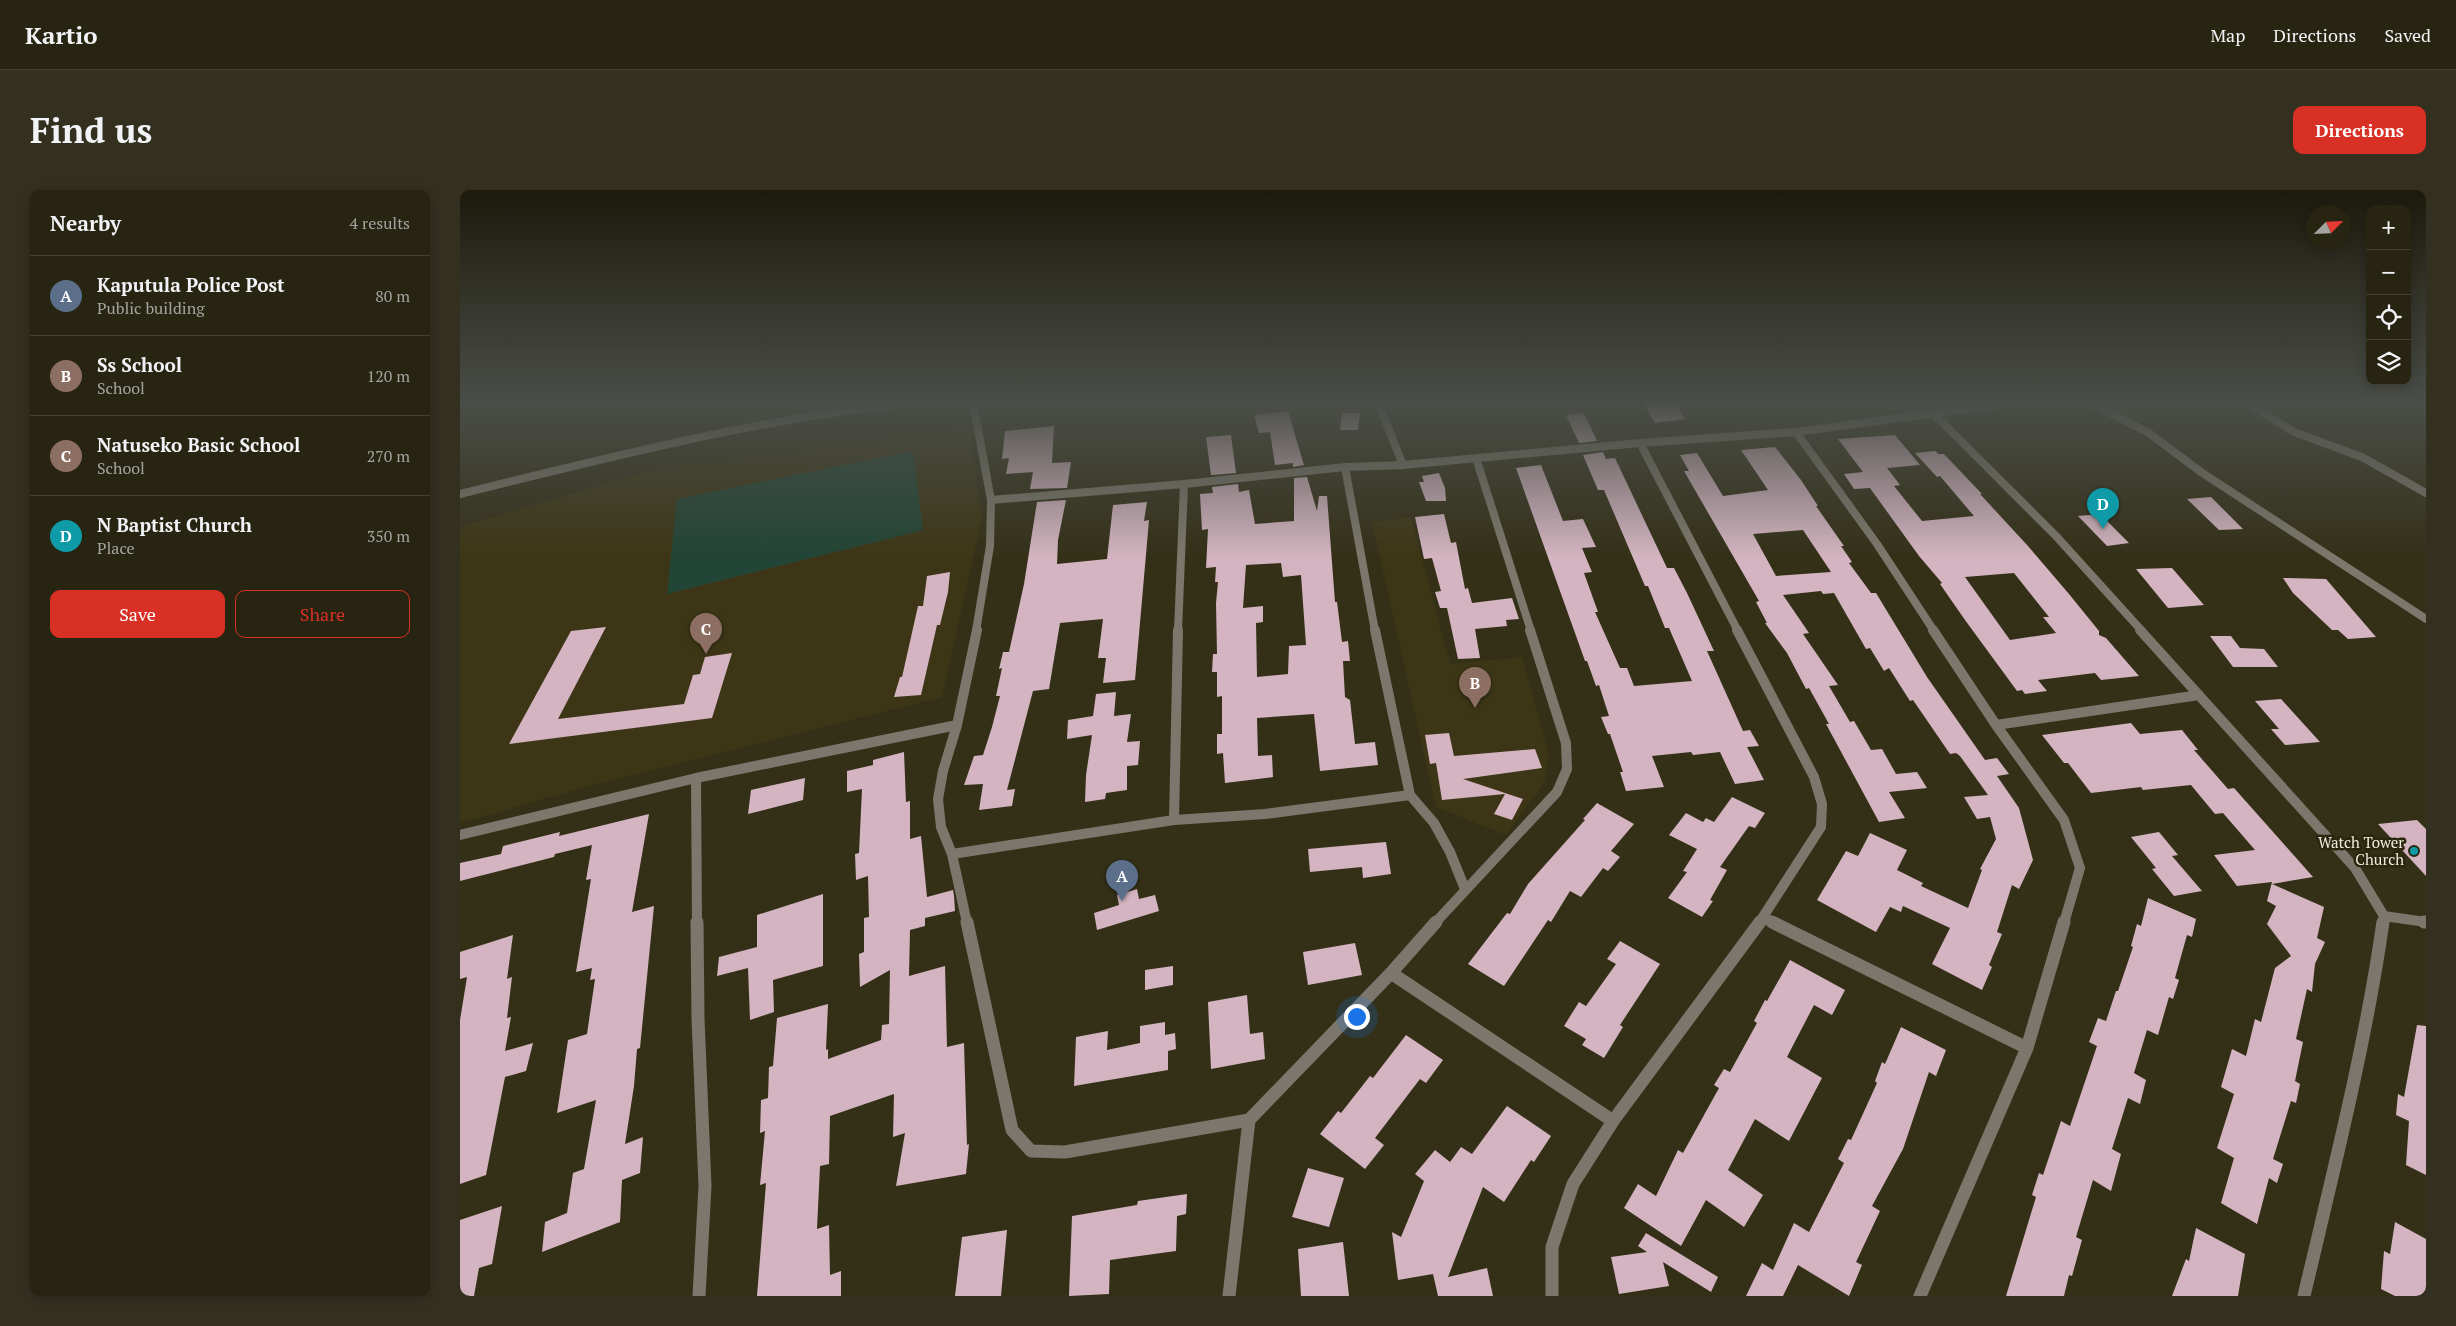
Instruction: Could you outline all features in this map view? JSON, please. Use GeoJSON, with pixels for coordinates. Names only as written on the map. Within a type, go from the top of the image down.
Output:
{"type":"FeatureCollection","features":[{"type":"Feature","properties":{"kind":"street"},"geometry":{"type":"LineString","coordinates":[[460,494],[623,454]]}},
{"type":"Feature","properties":{"kind":"street"},"geometry":{"type":"LineString","coordinates":[[982,454],[991,500],[990,546],[981,609],[958,725],[943,770],[938,800],[941,827],[952,854],[1012,1130],[1031,1151],[1065,1152],[1249,1120],[1391,973],[1465,889],[1557,792],[1567,769],[1566,742],[1476,458]]}},
{"type":"Feature","properties":{"kind":"street"},"geometry":{"type":"LineString","coordinates":[[1398,454],[1403,465]]}},
{"type":"Feature","properties":{"kind":"street"},"geometry":{"type":"LineString","coordinates":[[991,500],[1184,484],[1345,467],[1403,465],[1524,454]]}},
{"type":"Feature","properties":{"kind":"street"},"geometry":{"type":"LineString","coordinates":[[1552,1296],[1552,1248],[1573,1184],[1612,1121],[1763,917],[1822,827],[1822,804],[1814,777],[1646,454]]}},
{"type":"Feature","properties":{"kind":"street"},"geometry":{"type":"LineString","coordinates":[[1812,454],[1877,544],[1996,725],[2064,820],[2080,868],[2027,1048],[1920,1296]]}},
{"type":"Feature","properties":{"kind":"street"},"geometry":{"type":"LineString","coordinates":[[1974,454],[2056,536],[2355,868],[2384,916],[2375,979],[2361,1049],[2304,1296]]}},
{"type":"Feature","properties":{"kind":"street"},"geometry":{"type":"LineString","coordinates":[[2177,454],[2201,472],[2426,619]]}},
{"type":"Feature","properties":{"kind":"street"},"geometry":{"type":"LineString","coordinates":[[2353,454],[2426,493]]}},
{"type":"Feature","properties":{"kind":"street"},"geometry":{"type":"LineString","coordinates":[[1345,467],[1368,598],[1410,795],[1434,823],[1450,852],[1465,889]]}},
{"type":"Feature","properties":{"kind":"street"},"geometry":{"type":"LineString","coordinates":[[1174,820],[1175,700],[1184,484]]}},
{"type":"Feature","properties":{"kind":"street"},"geometry":{"type":"LineString","coordinates":[[1996,725],[2199,695]]}},
{"type":"Feature","properties":{"kind":"street"},"geometry":{"type":"LineString","coordinates":[[460,835],[696,778],[958,725]]}},
{"type":"Feature","properties":{"kind":"street"},"geometry":{"type":"LineString","coordinates":[[696,778],[698,1019],[705,1186],[699,1296]]}},
{"type":"Feature","properties":{"kind":"street"},"geometry":{"type":"LineString","coordinates":[[952,854],[1174,820],[1274,813],[1410,795]]}},
{"type":"Feature","properties":{"kind":"street"},"geometry":{"type":"LineString","coordinates":[[2384,916],[2426,922]]}},
{"type":"Feature","properties":{"kind":"street"},"geometry":{"type":"LineString","coordinates":[[1763,917],[2027,1048]]}},
{"type":"Feature","properties":{"kind":"street"},"geometry":{"type":"LineString","coordinates":[[1391,973],[1612,1121]]}},
{"type":"Feature","properties":{"kind":"street"},"geometry":{"type":"LineString","coordinates":[[1230,1296],[1249,1120]]}},
{"type":"Feature","properties":{"kind":"shaded area"},"geometry":{"type":"Polygon","coordinates":[[[776,454],[973,454],[982,517],[942,697],[589,786],[460,823],[460,527],[656,469],[776,454]]]}},
{"type":"Feature","properties":{"kind":"shaded area"},"geometry":{"type":"Polygon","coordinates":[[[1411,517],[1450,664],[1522,657],[1548,751],[1545,781],[1506,835],[1436,807],[1372,522],[1411,517]]]}},
{"type":"Feature","properties":{"kind":"green space"},"geometry":{"type":"Polygon","coordinates":[[[900,454],[913,454],[923,530],[667,594],[677,499],[900,454]]]}},
{"type":"Feature","properties":{"kind":"building"},"geometry":{"type":"Polygon","coordinates":[[[1003,454],[1053,454],[1052,463],[1071,462],[1067,488],[1030,489],[1033,472],[1006,474],[1009,458],[1002,459],[1003,454]]]}},
{"type":"Feature","properties":{"kind":"building"},"geometry":{"type":"Polygon","coordinates":[[[1208,454],[1233,454],[1236,473],[1211,475],[1208,454]]]}},
{"type":"Feature","properties":{"kind":"building"},"geometry":{"type":"Polygon","coordinates":[[[1273,454],[1301,454],[1304,465],[1293,467],[1293,463],[1275,465],[1273,454]]]}},
{"type":"Feature","properties":{"kind":"building"},"geometry":{"type":"Polygon","coordinates":[[[1604,454],[1606,459],[1615,458],[1667,568],[1674,568],[1687,593],[1714,651],[1707,651],[1743,731],[1750,730],[1759,746],[1747,747],[1764,780],[1735,784],[1720,752],[1693,755],[1691,752],[1652,756],[1664,787],[1626,791],[1620,772],[1623,772],[1610,734],[1608,734],[1601,717],[1609,716],[1599,685],[1596,686],[1587,661],[1585,661],[1516,468],[1541,465],[1563,521],[1583,519],[1596,547],[1582,548],[1592,572],[1584,573],[1598,612],[1595,612],[1620,668],[1627,668],[1634,686],[1692,681],[1669,628],[1665,628],[1648,586],[1645,586],[1604,490],[1598,490],[1583,455],[1604,454]]]}},
{"type":"Feature","properties":{"kind":"building"},"geometry":{"type":"Polygon","coordinates":[[[1697,454],[1723,496],[1768,490],[1743,454],[1780,454],[1801,480],[1818,506],[1816,506],[1844,546],[1841,546],[1852,562],[1849,563],[1871,593],[1876,593],[1927,677],[1985,760],[1997,758],[2009,774],[1997,776],[2019,808],[2033,860],[2019,889],[2012,885],[1997,932],[2002,934],[1989,965],[1992,967],[1982,990],[1932,964],[1950,928],[1903,906],[1901,912],[1890,907],[1876,932],[1817,900],[1846,851],[1858,856],[1870,833],[1907,850],[1897,870],[1923,883],[1921,886],[1968,908],[1982,870],[1980,869],[1996,839],[1990,817],[1977,819],[1964,797],[1988,795],[1960,756],[1956,753],[1950,754],[1913,700],[1910,701],[1889,668],[1884,671],[1870,648],[1866,649],[1834,593],[1823,594],[1821,591],[1783,595],[1809,633],[1803,634],[1838,685],[1829,686],[1850,722],[1854,721],[1871,750],[1882,749],[1896,774],[1917,772],[1927,788],[1889,792],[1905,818],[1879,822],[1826,724],[1829,724],[1809,688],[1806,689],[1787,653],[1765,623],[1767,623],[1756,602],[1759,601],[1684,471],[1689,471],[1680,455],[1697,454]],[[1803,530],[1753,534],[1776,576],[1831,572],[1803,530]]]}},
{"type":"Feature","properties":{"kind":"building"},"geometry":{"type":"Polygon","coordinates":[[[1849,454],[1911,454],[1920,465],[1887,468],[1900,485],[1894,486],[1922,521],[1974,516],[1940,476],[1937,477],[1916,454],[1944,454],[2028,546],[2099,631],[2099,635],[2106,638],[2139,676],[2101,680],[2095,673],[2038,680],[2047,691],[2025,694],[2022,690],[2017,691],[1940,584],[1942,583],[1919,556],[1870,488],[1854,489],[1844,474],[1863,472],[1849,454]],[[2014,573],[1965,577],[2010,640],[2056,633],[2043,617],[2049,617],[2014,573]]]}},
{"type":"Feature","properties":{"kind":"building"},"geometry":{"type":"Polygon","coordinates":[[[1439,473],[1445,488],[1446,501],[1426,501],[1419,482],[1424,482],[1422,476],[1439,473]]]}},
{"type":"Feature","properties":{"kind":"building"},"geometry":{"type":"Polygon","coordinates":[[[1307,477],[1317,511],[1319,496],[1327,496],[1335,602],[1337,602],[1342,642],[1348,641],[1350,661],[1343,661],[1345,697],[1350,700],[1355,744],[1375,742],[1378,765],[1320,771],[1314,714],[1257,718],[1258,756],[1272,755],[1273,777],[1225,783],[1223,753],[1217,754],[1217,734],[1222,734],[1222,696],[1217,697],[1217,672],[1212,672],[1213,654],[1217,654],[1216,603],[1218,582],[1215,582],[1216,567],[1206,568],[1208,529],[1202,530],[1200,494],[1213,493],[1212,487],[1238,484],[1239,492],[1249,490],[1255,524],[1294,521],[1294,478],[1307,477]],[[1281,563],[1246,565],[1243,608],[1263,606],[1263,622],[1256,623],[1257,677],[1288,674],[1289,646],[1306,645],[1301,575],[1283,577],[1281,563]]]}},
{"type":"Feature","properties":{"kind":"building"},"geometry":{"type":"Polygon","coordinates":[[[2211,497],[2243,529],[2219,530],[2187,499],[2211,497]]]}},
{"type":"Feature","properties":{"kind":"building"},"geometry":{"type":"Polygon","coordinates":[[[1066,500],[1058,540],[1057,564],[1107,559],[1113,505],[1147,502],[1144,521],[1149,520],[1135,680],[1103,683],[1106,658],[1098,658],[1103,619],[1060,623],[1049,689],[1033,691],[1007,790],[1015,789],[1012,806],[979,810],[983,784],[964,785],[974,756],[983,755],[1000,696],[996,696],[1002,668],[999,669],[1003,652],[1009,652],[1024,584],[1037,502],[1066,500]]]}},
{"type":"Feature","properties":{"kind":"building"},"geometry":{"type":"Polygon","coordinates":[[[1444,514],[1451,543],[1456,542],[1465,589],[1468,588],[1472,603],[1512,598],[1519,619],[1506,620],[1507,626],[1475,629],[1480,658],[1458,659],[1447,608],[1440,608],[1435,592],[1441,591],[1432,558],[1424,559],[1415,517],[1444,514]]]}},
{"type":"Feature","properties":{"kind":"building"},"geometry":{"type":"Polygon","coordinates":[[[2100,514],[2129,543],[2107,546],[2078,516],[2100,514]]]}},
{"type":"Feature","properties":{"kind":"building"},"geometry":{"type":"Polygon","coordinates":[[[2172,568],[2204,605],[2168,608],[2136,569],[2172,568]]]}},
{"type":"Feature","properties":{"kind":"building"},"geometry":{"type":"Polygon","coordinates":[[[950,572],[948,592],[940,625],[937,625],[921,695],[894,697],[900,677],[902,677],[918,606],[923,606],[927,576],[950,572]]]}},
{"type":"Feature","properties":{"kind":"building"},"geometry":{"type":"Polygon","coordinates":[[[2283,578],[2326,579],[2376,637],[2348,639],[2338,630],[2332,630],[2293,593],[2283,578]]]}},
{"type":"Feature","properties":{"kind":"building"},"geometry":{"type":"Polygon","coordinates":[[[606,627],[558,719],[684,704],[693,675],[700,674],[705,657],[732,653],[712,718],[509,744],[571,631],[606,627]]]}},
{"type":"Feature","properties":{"kind":"building"},"geometry":{"type":"Polygon","coordinates":[[[2210,636],[2231,636],[2240,648],[2264,649],[2278,667],[2233,667],[2210,636]]]}},
{"type":"Feature","properties":{"kind":"building"},"geometry":{"type":"Polygon","coordinates":[[[1116,692],[1114,716],[1131,714],[1127,742],[1140,741],[1138,765],[1127,766],[1127,790],[1106,793],[1105,799],[1085,802],[1086,775],[1092,735],[1067,739],[1068,720],[1093,716],[1096,694],[1116,692]]]}},
{"type":"Feature","properties":{"kind":"building"},"geometry":{"type":"Polygon","coordinates":[[[2281,699],[2320,742],[2285,745],[2271,729],[2279,729],[2255,701],[2281,699]]]}},
{"type":"Feature","properties":{"kind":"building"},"geometry":{"type":"Polygon","coordinates":[[[2131,723],[2140,734],[2182,730],[2198,750],[2194,750],[2228,789],[2234,788],[2313,877],[2272,884],[2324,907],[2317,938],[2325,942],[2315,964],[2312,992],[2307,989],[2296,1039],[2303,1042],[2295,1081],[2300,1084],[2296,1103],[2291,1101],[2273,1159],[2283,1164],[2277,1183],[2269,1178],[2257,1224],[2221,1203],[2234,1158],[2217,1148],[2234,1094],[2221,1087],[2232,1049],[2246,1056],[2255,1019],[2261,1022],[2275,968],[2291,956],[2267,924],[2276,906],[2267,901],[2272,882],[2237,886],[2214,855],[2255,850],[2223,813],[2215,814],[2191,785],[2143,790],[2141,787],[2091,793],[2068,763],[2064,763],[2042,735],[2131,723]]]}},
{"type":"Feature","properties":{"kind":"building"},"geometry":{"type":"Polygon","coordinates":[[[1449,733],[1454,756],[1535,749],[1542,768],[1463,779],[1523,799],[1512,820],[1494,814],[1505,794],[1442,800],[1436,763],[1430,764],[1425,735],[1449,733]]]}},
{"type":"Feature","properties":{"kind":"building"},"geometry":{"type":"Polygon","coordinates":[[[904,752],[906,802],[910,801],[910,839],[921,836],[927,897],[953,890],[954,896],[955,911],[925,918],[925,926],[910,930],[909,976],[945,966],[947,1047],[964,1043],[967,1145],[969,1144],[966,1174],[896,1186],[905,1133],[893,1137],[894,1094],[830,1116],[829,1164],[820,1166],[817,1229],[829,1225],[830,1275],[841,1271],[841,1296],[757,1296],[766,1183],[760,1185],[765,1131],[760,1133],[761,1100],[768,1098],[769,1067],[773,1066],[777,1018],[828,1004],[826,1050],[828,1049],[828,1059],[881,1040],[882,1025],[889,1024],[890,970],[860,987],[859,954],[864,952],[864,918],[869,917],[868,876],[856,880],[855,854],[859,853],[862,789],[847,792],[847,771],[873,765],[873,760],[904,752]]]}},
{"type":"Feature","properties":{"kind":"building"},"geometry":{"type":"Polygon","coordinates":[[[805,778],[803,800],[748,814],[751,790],[805,778]]]}},
{"type":"Feature","properties":{"kind":"building"},"geometry":{"type":"Polygon","coordinates":[[[1732,797],[1765,813],[1755,828],[1749,826],[1720,867],[1727,870],[1710,900],[1713,901],[1702,917],[1668,898],[1687,872],[1683,871],[1697,849],[1669,835],[1686,813],[1703,822],[1706,818],[1714,822],[1732,797]]]}},
{"type":"Feature","properties":{"kind":"building"},"geometry":{"type":"Polygon","coordinates":[[[1597,803],[1634,824],[1611,851],[1620,857],[1608,871],[1603,868],[1581,897],[1570,891],[1551,922],[1548,920],[1504,986],[1468,964],[1507,913],[1510,914],[1528,884],[1585,820],[1583,819],[1597,803]]]}},
{"type":"Feature","properties":{"kind":"building"},"geometry":{"type":"Polygon","coordinates":[[[649,814],[632,912],[654,906],[640,1048],[637,1049],[634,1086],[625,1144],[643,1137],[640,1173],[622,1180],[620,1222],[542,1252],[545,1222],[567,1213],[573,1173],[584,1169],[596,1100],[557,1113],[568,1040],[587,1034],[595,979],[590,980],[592,968],[576,972],[591,879],[586,880],[592,845],[555,854],[554,857],[460,881],[460,863],[501,854],[503,846],[560,832],[559,836],[649,814]]]}},
{"type":"Feature","properties":{"kind":"building","name":"Watch Tower Church"},"geometry":{"type":"Polygon","coordinates":[[[2417,820],[2426,829],[2426,876],[2378,824],[2417,820]]]}},
{"type":"Feature","properties":{"kind":"building"},"geometry":{"type":"Polygon","coordinates":[[[2159,832],[2178,855],[2172,856],[2202,891],[2174,896],[2152,869],[2156,868],[2131,837],[2159,832]]]}},
{"type":"Feature","properties":{"kind":"building"},"geometry":{"type":"Polygon","coordinates":[[[1386,842],[1391,874],[1363,878],[1362,867],[1310,872],[1308,849],[1386,842]]]}},
{"type":"Feature","properties":{"kind":"building"},"geometry":{"type":"Polygon","coordinates":[[[1137,889],[1139,899],[1155,895],[1159,911],[1097,930],[1094,913],[1119,905],[1117,895],[1137,889]]]}},
{"type":"Feature","properties":{"kind":"building"},"geometry":{"type":"Polygon","coordinates":[[[823,894],[823,966],[773,980],[774,1012],[750,1020],[748,968],[717,976],[719,957],[757,947],[757,915],[823,894]]]}},
{"type":"Feature","properties":{"kind":"building"},"geometry":{"type":"Polygon","coordinates":[[[2148,898],[2196,919],[2192,937],[2187,935],[2175,978],[2179,980],[2173,999],[2169,997],[2158,1035],[2147,1030],[2134,1073],[2146,1080],[2140,1104],[2128,1098],[2112,1149],[2121,1154],[2111,1191],[2093,1180],[2076,1237],[2082,1240],[2072,1276],[2069,1275],[2064,1296],[2006,1296],[2036,1197],[2032,1195],[2039,1173],[2043,1175],[2061,1121],[2070,1126],[2097,1046],[2089,1042],[2098,1018],[2106,1021],[2133,947],[2131,946],[2137,924],[2141,926],[2148,898]]]}},
{"type":"Feature","properties":{"kind":"building"},"geometry":{"type":"Polygon","coordinates":[[[513,935],[507,979],[512,977],[507,1018],[511,1017],[505,1051],[533,1043],[526,1071],[505,1077],[486,1175],[460,1184],[460,1020],[467,977],[460,979],[460,952],[513,935]]]}},
{"type":"Feature","properties":{"kind":"building"},"geometry":{"type":"Polygon","coordinates":[[[1620,941],[1660,964],[1620,1025],[1623,1027],[1604,1058],[1582,1045],[1586,1039],[1564,1026],[1579,1002],[1586,1006],[1616,964],[1607,959],[1620,941]]]}},
{"type":"Feature","properties":{"kind":"building"},"geometry":{"type":"Polygon","coordinates":[[[1355,943],[1362,975],[1308,985],[1303,952],[1355,943]]]}},
{"type":"Feature","properties":{"kind":"building"},"geometry":{"type":"Polygon","coordinates":[[[1790,960],[1845,990],[1832,1015],[1814,1005],[1787,1057],[1822,1078],[1789,1141],[1755,1119],[1728,1170],[1763,1195],[1744,1227],[1706,1200],[1681,1246],[1624,1208],[1638,1184],[1656,1196],[1678,1150],[1683,1153],[1719,1088],[1714,1085],[1724,1069],[1730,1072],[1757,1023],[1754,1021],[1765,1000],[1767,1001],[1790,960]]]}},
{"type":"Feature","properties":{"kind":"building"},"geometry":{"type":"Polygon","coordinates":[[[1173,966],[1173,985],[1145,990],[1145,970],[1173,966]]]}},
{"type":"Feature","properties":{"kind":"building"},"geometry":{"type":"Polygon","coordinates":[[[1247,995],[1250,1034],[1263,1032],[1265,1059],[1211,1069],[1208,1002],[1247,995]]]}},
{"type":"Feature","properties":{"kind":"building"},"geometry":{"type":"Polygon","coordinates":[[[1165,1022],[1165,1035],[1175,1033],[1176,1049],[1168,1051],[1168,1070],[1074,1086],[1076,1037],[1108,1031],[1107,1050],[1140,1043],[1140,1026],[1165,1022]]]}},
{"type":"Feature","properties":{"kind":"building"},"geometry":{"type":"Polygon","coordinates":[[[2417,1025],[2426,1026],[2426,1175],[2406,1165],[2409,1121],[2396,1115],[2398,1094],[2404,1097],[2417,1025]]]}},
{"type":"Feature","properties":{"kind":"building"},"geometry":{"type":"Polygon","coordinates":[[[1901,1027],[1946,1050],[1936,1076],[1929,1072],[1903,1149],[1872,1206],[1880,1211],[1856,1262],[1862,1265],[1849,1296],[1798,1265],[1783,1296],[1746,1296],[1762,1263],[1773,1270],[1794,1223],[1809,1232],[1844,1163],[1838,1159],[1848,1139],[1851,1140],[1877,1083],[1875,1081],[1882,1062],[1885,1064],[1901,1027]]]}},
{"type":"Feature","properties":{"kind":"building"},"geometry":{"type":"Polygon","coordinates":[[[1406,1035],[1443,1060],[1426,1083],[1420,1079],[1375,1138],[1384,1145],[1365,1169],[1320,1134],[1338,1111],[1341,1113],[1370,1076],[1373,1078],[1406,1035]]]}},
{"type":"Feature","properties":{"kind":"building"},"geometry":{"type":"Polygon","coordinates":[[[1507,1106],[1551,1136],[1534,1162],[1531,1160],[1504,1202],[1483,1187],[1448,1277],[1487,1268],[1493,1296],[1438,1296],[1433,1274],[1398,1280],[1392,1232],[1401,1237],[1424,1181],[1415,1174],[1435,1150],[1450,1162],[1461,1147],[1472,1154],[1507,1106]]]}},
{"type":"Feature","properties":{"kind":"building"},"geometry":{"type":"Polygon","coordinates":[[[1308,1168],[1344,1178],[1329,1227],[1292,1217],[1308,1168]]]}},
{"type":"Feature","properties":{"kind":"building"},"geometry":{"type":"Polygon","coordinates":[[[1187,1194],[1186,1214],[1177,1216],[1176,1251],[1110,1260],[1109,1294],[1069,1296],[1072,1216],[1137,1205],[1138,1201],[1187,1194]]]}},
{"type":"Feature","properties":{"kind":"building"},"geometry":{"type":"Polygon","coordinates":[[[502,1206],[492,1264],[479,1268],[474,1296],[460,1296],[460,1220],[502,1206]]]}},
{"type":"Feature","properties":{"kind":"building"},"geometry":{"type":"Polygon","coordinates":[[[2395,1222],[2426,1239],[2426,1296],[2395,1296],[2381,1289],[2384,1251],[2390,1254],[2395,1222]]]}},
{"type":"Feature","properties":{"kind":"building"},"geometry":{"type":"Polygon","coordinates":[[[2196,1228],[2245,1254],[2238,1296],[2172,1296],[2186,1259],[2189,1261],[2196,1228]]]}},
{"type":"Feature","properties":{"kind":"building"},"geometry":{"type":"Polygon","coordinates":[[[1007,1230],[1001,1296],[955,1296],[962,1237],[1007,1230]]]}},
{"type":"Feature","properties":{"kind":"building"},"geometry":{"type":"Polygon","coordinates":[[[1646,1233],[1718,1277],[1711,1292],[1663,1262],[1669,1286],[1619,1294],[1611,1257],[1647,1252],[1638,1246],[1646,1233]]]}},
{"type":"Feature","properties":{"kind":"building"},"geometry":{"type":"Polygon","coordinates":[[[1343,1242],[1349,1296],[1301,1296],[1298,1249],[1343,1242]]]}},
{"type":"Feature","properties":{"kind":"place","name":"N Baptist Church"},"geometry":{"type":"Point","coordinates":[2103,529]}},
{"type":"Feature","properties":{"kind":"place","name":"Natuseko Basic School"},"geometry":{"type":"Point","coordinates":[706,654]}},
{"type":"Feature","properties":{"kind":"place","name":"Ss School"},"geometry":{"type":"Point","coordinates":[1475,708]}},
{"type":"Feature","properties":{"kind":"place","name":"Watch Tower Church"},"geometry":{"type":"Point","coordinates":[2414,851]}},
{"type":"Feature","properties":{"kind":"place","name":"Kaputula Police Post"},"geometry":{"type":"Point","coordinates":[1122,901]}}]}
